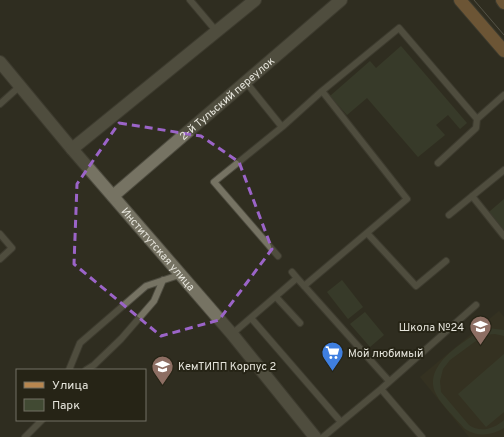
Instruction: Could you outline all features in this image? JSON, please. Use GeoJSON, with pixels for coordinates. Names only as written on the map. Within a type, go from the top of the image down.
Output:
{"type":"FeatureCollection","features":[{"type":"Feature","properties":{"kind":"main road"},"geometry":{"type":"LineString","coordinates":[[460,0],[504,51]]}},
{"type":"Feature","properties":{"kind":"street"},"geometry":{"type":"LineString","coordinates":[[72,149],[255,0]]}},
{"type":"Feature","properties":{"kind":"street","name":"2-й Тульский переулок"},"geometry":{"type":"LineString","coordinates":[[113,196],[341,0]]}},
{"type":"Feature","properties":{"kind":"street","name":"Институтская улица"},"geometry":{"type":"LineString","coordinates":[[0,62],[179,275],[232,334],[315,437]]}},
{"type":"Feature","properties":{"kind":"lane"},"geometry":{"type":"LineString","coordinates":[[190,0],[217,32]]}},
{"type":"Feature","properties":{"kind":"lane"},"geometry":{"type":"LineString","coordinates":[[278,256],[214,182],[282,127],[322,91],[398,28],[477,119]]}},
{"type":"Feature","properties":{"kind":"lane"},"geometry":{"type":"LineString","coordinates":[[245,81],[282,127]]}},
{"type":"Feature","properties":{"kind":"lane"},"geometry":{"type":"LineString","coordinates":[[0,104],[20,86]]}},
{"type":"Feature","properties":{"kind":"lane"},"geometry":{"type":"LineString","coordinates":[[304,286],[407,199],[322,91]]}},
{"type":"Feature","properties":{"kind":"lane"},"geometry":{"type":"LineString","coordinates":[[438,163],[476,128],[477,119],[504,95]]}},
{"type":"Feature","properties":{"kind":"lane"},"geometry":{"type":"LineString","coordinates":[[448,215],[504,170]]}},
{"type":"Feature","properties":{"kind":"lane"},"geometry":{"type":"LineString","coordinates":[[472,196],[504,236]]}},
{"type":"Feature","properties":{"kind":"lane"},"geometry":{"type":"LineString","coordinates":[[367,233],[416,286],[446,261]]}},
{"type":"Feature","properties":{"kind":"lane"},"geometry":{"type":"LineString","coordinates":[[0,234],[12,248],[0,259]]}},
{"type":"Feature","properties":{"kind":"lane"},"geometry":{"type":"LineString","coordinates":[[292,272],[389,382]]}},
{"type":"Feature","properties":{"kind":"lane"},"geometry":{"type":"LineString","coordinates":[[69,369],[80,343],[146,286],[179,275]]}},
{"type":"Feature","properties":{"kind":"lane"},"geometry":{"type":"LineString","coordinates":[[232,334],[297,278]]}},
{"type":"Feature","properties":{"kind":"lane"},"geometry":{"type":"LineString","coordinates":[[88,369],[94,365],[121,339],[154,301],[163,280]]}},
{"type":"Feature","properties":{"kind":"lane"},"geometry":{"type":"LineString","coordinates":[[276,296],[300,323]]}},
{"type":"Feature","properties":{"kind":"lane"},"geometry":{"type":"LineString","coordinates":[[323,437],[381,389],[476,305]]}},
{"type":"Feature","properties":{"kind":"lane"},"geometry":{"type":"LineString","coordinates":[[252,318],[341,422]]}},
{"type":"Feature","properties":{"kind":"lane"},"geometry":{"type":"LineString","coordinates":[[381,389],[422,437]]}},
{"type":"Feature","properties":{"kind":"lane"},"geometry":{"type":"LineString","coordinates":[[25,437],[41,421]]}},
{"type":"Feature","properties":{"kind":"highlighted area"},"geometry":{"type":"Polygon","coordinates":[[[119,123],[201,136],[239,162],[272,249],[219,320],[161,336],[74,264],[77,184],[119,123]]]}},
{"type":"Feature","properties":{"kind":"shaded area","name":"Школа №24"},"geometry":{"type":"Polygon","coordinates":[[[499,311],[504,317],[504,437],[469,437],[420,377],[499,311]]]}},
{"type":"Feature","properties":{"kind":"green space"},"geometry":{"type":"Polygon","coordinates":[[[401,46],[467,123],[460,129],[448,115],[436,125],[445,135],[418,157],[367,98],[347,115],[330,96],[370,61],[376,68],[401,46]]]}},
{"type":"Feature","properties":{"kind":"green space"},"geometry":{"type":"Polygon","coordinates":[[[504,199],[504,230],[489,212],[504,199]]]}},
{"type":"Feature","properties":{"kind":"green space"},"geometry":{"type":"Polygon","coordinates":[[[342,280],[363,307],[348,319],[327,292],[342,280]]]}},
{"type":"Feature","properties":{"kind":"green space"},"geometry":{"type":"Polygon","coordinates":[[[365,312],[384,335],[370,347],[350,324],[365,312]]]}},
{"type":"Feature","properties":{"kind":"green space"},"geometry":{"type":"Polygon","coordinates":[[[488,328],[504,330],[504,336],[495,334],[484,335],[450,360],[443,369],[440,381],[441,392],[469,425],[478,429],[487,429],[496,426],[504,420],[504,428],[499,431],[489,434],[480,434],[470,432],[465,429],[438,398],[433,383],[439,364],[446,356],[481,330],[488,328]]]}},
{"type":"Feature","properties":{"kind":"green space"},"geometry":{"type":"Polygon","coordinates":[[[504,354],[504,412],[486,427],[458,394],[504,354]]]}},
{"type":"Feature","properties":{"kind":"tram line"},"geometry":{"type":"LineString","coordinates":[[474,0],[504,35]]}},
{"type":"Feature","properties":{"kind":"place","name":"Школа №24"},"geometry":{"type":"Point","coordinates":[480,346]}},
{"type":"Feature","properties":{"kind":"place","name":"Мой любимый"},"geometry":{"type":"Point","coordinates":[333,372]}},
{"type":"Feature","properties":{"kind":"place","name":"КемТИПП Корпус 2"},"geometry":{"type":"Point","coordinates":[163,386]}}]}
